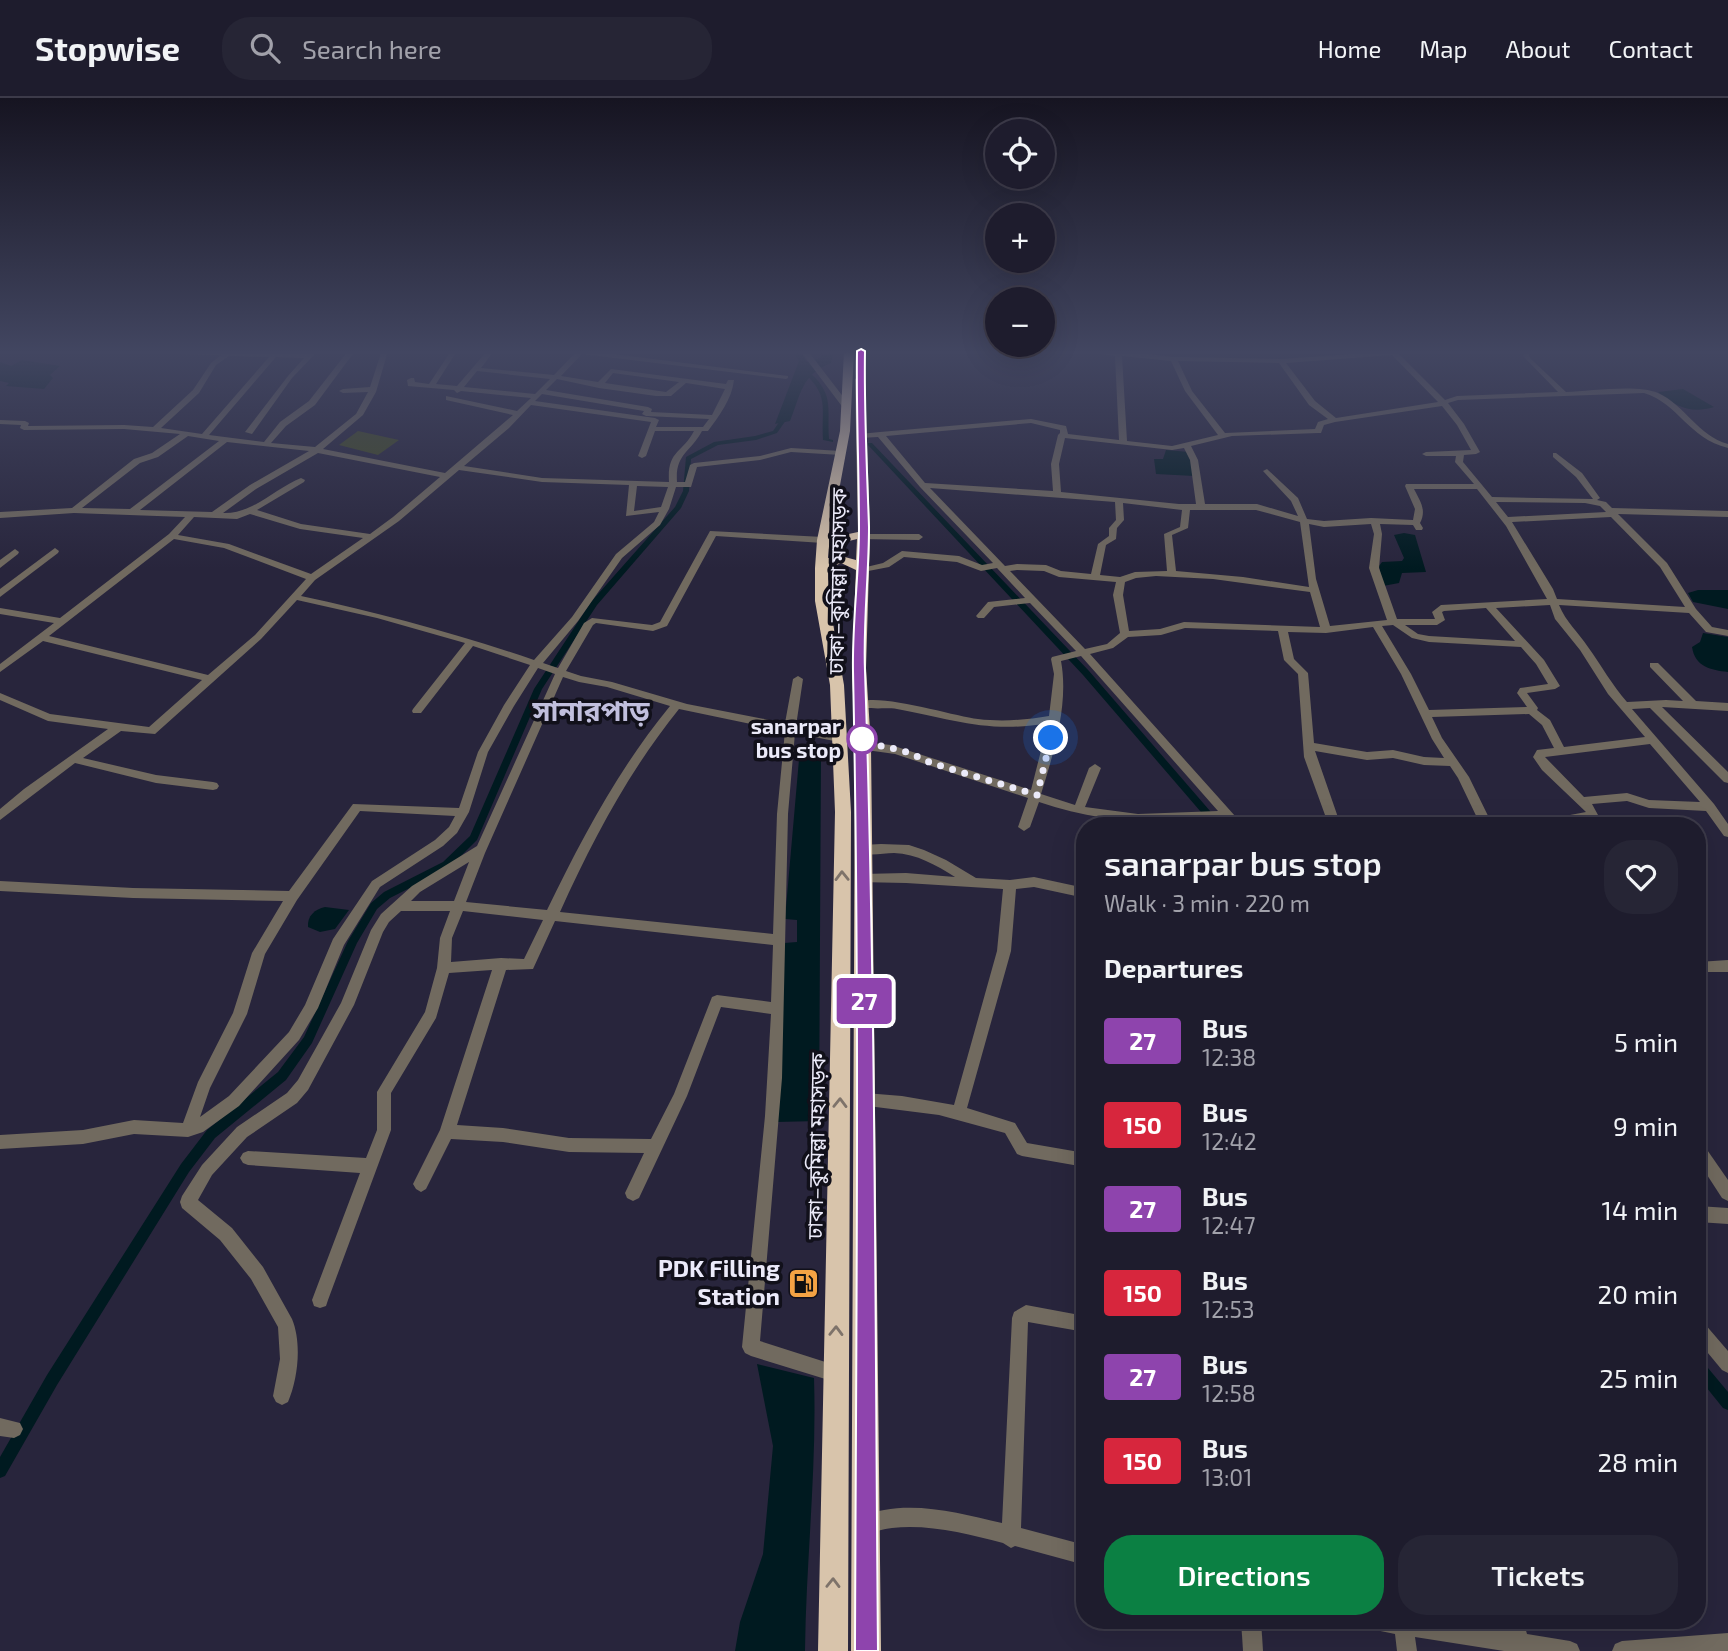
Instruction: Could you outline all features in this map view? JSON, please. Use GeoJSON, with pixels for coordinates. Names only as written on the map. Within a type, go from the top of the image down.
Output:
{"type":"FeatureCollection","features":[{"type":"Feature","properties":{"kind":"highway","name":"ঢাকা–কুমিল্লা মহাসড়ক"},"geometry":{"type":"LineString","coordinates":[[833,1651],[843,812],[837,685],[822,601],[821,568],[845,423]]}},
{"type":"Feature","properties":{"kind":"highway","name":"ঢাকা–কুমিল্লা মহাসড়ক"},"geometry":{"type":"LineString","coordinates":[[860,423],[863,536],[860,704],[863,746],[862,879],[866,1100],[866,1651]]}},
{"type":"Feature","properties":{"kind":"highway"},"geometry":{"type":"LineString","coordinates":[[825,532],[841,539],[863,536]]}},
{"type":"Feature","properties":{"kind":"highway"},"geometry":{"type":"LineString","coordinates":[[821,568],[830,561],[842,559],[861,569]]}},
{"type":"Feature","properties":{"kind":"street"},"geometry":{"type":"LineString","coordinates":[[25,423],[24,428],[156,429],[317,450],[446,476]]}},
{"type":"Feature","properties":{"kind":"street"},"geometry":{"type":"LineString","coordinates":[[156,429],[162,423]]}},
{"type":"Feature","properties":{"kind":"street"},"geometry":{"type":"LineString","coordinates":[[204,436],[215,423]]}},
{"type":"Feature","properties":{"kind":"street"},"geometry":{"type":"LineString","coordinates":[[249,432],[256,423]]}},
{"type":"Feature","properties":{"kind":"street"},"geometry":{"type":"LineString","coordinates":[[265,445],[284,423]]}},
{"type":"Feature","properties":{"kind":"street"},"geometry":{"type":"LineString","coordinates":[[214,515],[253,487],[317,450],[349,423]]}},
{"type":"Feature","properties":{"kind":"street"},"geometry":{"type":"LineString","coordinates":[[0,696],[48,717],[151,732],[258,637],[312,578],[396,519],[508,423]]}},
{"type":"Feature","properties":{"kind":"street"},"geometry":{"type":"LineString","coordinates":[[642,456],[653,423]]}},
{"type":"Feature","properties":{"kind":"street"},"geometry":{"type":"LineString","coordinates":[[651,429],[699,430],[705,429],[710,423]]}},
{"type":"Feature","properties":{"kind":"street"},"geometry":{"type":"LineString","coordinates":[[860,436],[980,423]]}},
{"type":"Feature","properties":{"kind":"street"},"geometry":{"type":"LineString","coordinates":[[1044,423],[1063,428],[1055,464],[1057,494]]}},
{"type":"Feature","properties":{"kind":"street"},"geometry":{"type":"LineString","coordinates":[[1122,423],[1123,443]]}},
{"type":"Feature","properties":{"kind":"street"},"geometry":{"type":"LineString","coordinates":[[1214,423],[1223,436]]}},
{"type":"Feature","properties":{"kind":"street"},"geometry":{"type":"LineString","coordinates":[[1062,435],[1166,448],[1187,446],[1223,436],[1318,431],[1323,423]]}},
{"type":"Feature","properties":{"kind":"street"},"geometry":{"type":"LineString","coordinates":[[1426,454],[1476,451],[1456,423]]}},
{"type":"Feature","properties":{"kind":"street"},"geometry":{"type":"LineString","coordinates":[[1689,423],[1710,440],[1728,446]]}},
{"type":"Feature","properties":{"kind":"street"},"geometry":{"type":"LineString","coordinates":[[0,1142],[83,1137],[134,1127],[188,1130],[234,1101],[294,1037],[311,1008],[338,943],[376,884],[439,843],[453,830],[463,812],[483,752],[536,664],[575,619],[619,556],[657,523],[666,509],[674,485],[672,468],[678,454],[692,443],[699,430]]}},
{"type":"Feature","properties":{"kind":"street"},"geometry":{"type":"LineString","coordinates":[[74,510],[137,461],[156,455],[187,433]]}},
{"type":"Feature","properties":{"kind":"street"},"geometry":{"type":"LineString","coordinates":[[880,434],[994,567],[1079,653],[1227,816]]}},
{"type":"Feature","properties":{"kind":"street"},"geometry":{"type":"LineString","coordinates":[[134,510],[225,440]]}},
{"type":"Feature","properties":{"kind":"street"},"geometry":{"type":"LineString","coordinates":[[1187,446],[1194,460],[1202,510]]}},
{"type":"Feature","properties":{"kind":"street"},"geometry":{"type":"LineString","coordinates":[[456,467],[542,480],[688,485],[694,465],[760,458],[790,450],[841,453]]}},
{"type":"Feature","properties":{"kind":"street"},"geometry":{"type":"LineString","coordinates":[[1458,454],[1458,462],[1476,487],[1490,499],[1506,520],[1548,589],[1560,619],[1623,706],[1728,833]]}},
{"type":"Feature","properties":{"kind":"street"},"geometry":{"type":"LineString","coordinates":[[1556,455],[1579,475],[1596,498]]}},
{"type":"Feature","properties":{"kind":"street"},"geometry":{"type":"LineString","coordinates":[[1267,471],[1295,500],[1304,521],[1313,590],[1326,630]]}},
{"type":"Feature","properties":{"kind":"street"},"geometry":{"type":"LineString","coordinates":[[0,515],[74,510],[134,510],[237,516],[301,480]]}},
{"type":"Feature","properties":{"kind":"street"},"geometry":{"type":"LineString","coordinates":[[633,484],[629,514],[666,509]]}},
{"type":"Feature","properties":{"kind":"street"},"geometry":{"type":"LineString","coordinates":[[923,485],[1057,494],[1184,510],[1257,508],[1304,521],[1335,524],[1376,521],[1414,526],[1420,515],[1419,506],[1409,486],[1476,487]]}},
{"type":"Feature","properties":{"kind":"street"},"geometry":{"type":"LineString","coordinates":[[1490,499],[1586,500],[1600,503],[1670,572],[1692,610],[1709,630],[1728,633]]}},
{"type":"Feature","properties":{"kind":"street"},"geometry":{"type":"LineString","coordinates":[[1095,577],[1102,544],[1112,537],[1113,528],[1120,520],[1119,501]]}},
{"type":"Feature","properties":{"kind":"street"},"geometry":{"type":"LineString","coordinates":[[1172,573],[1168,534],[1184,528],[1184,510]]}},
{"type":"Feature","properties":{"kind":"street"},"geometry":{"type":"LineString","coordinates":[[250,511],[300,526],[369,536]]}},
{"type":"Feature","properties":{"kind":"street"},"geometry":{"type":"LineString","coordinates":[[1506,520],[1612,512],[1728,514]]}},
{"type":"Feature","properties":{"kind":"street"},"geometry":{"type":"LineString","coordinates":[[0,669],[172,536],[193,513]]}},
{"type":"Feature","properties":{"kind":"street"},"geometry":{"type":"LineString","coordinates":[[1376,521],[1378,534],[1374,568],[1393,622],[1415,636],[1429,639],[1523,644]]}},
{"type":"Feature","properties":{"kind":"street"},"geometry":{"type":"LineString","coordinates":[[320,1300],[368,1166],[384,1130],[384,1092],[431,1014],[443,968],[446,938],[481,849],[561,671],[589,623],[595,620],[653,628],[664,624],[713,533],[825,532]]}},
{"type":"Feature","properties":{"kind":"street"},"geometry":{"type":"LineString","coordinates":[[172,536],[226,546],[312,578]]}},
{"type":"Feature","properties":{"kind":"street"},"geometry":{"type":"LineString","coordinates":[[863,536],[919,537]]}},
{"type":"Feature","properties":{"kind":"street"},"geometry":{"type":"LineString","coordinates":[[0,594],[55,551]]}},
{"type":"Feature","properties":{"kind":"street"},"geometry":{"type":"LineString","coordinates":[[0,565],[15,552]]}},
{"type":"Feature","properties":{"kind":"street"},"geometry":{"type":"LineString","coordinates":[[861,569],[886,565],[898,556],[908,554],[959,559],[994,567],[1046,568],[1059,574],[1121,580],[1134,574],[1172,573],[1313,590]]}},
{"type":"Feature","properties":{"kind":"street"},"geometry":{"type":"LineString","coordinates":[[1121,580],[1118,595],[1125,634]]}},
{"type":"Feature","properties":{"kind":"street"},"geometry":{"type":"LineString","coordinates":[[295,597],[471,642],[579,679],[608,684],[677,704],[839,738]]}},
{"type":"Feature","properties":{"kind":"street"},"geometry":{"type":"LineString","coordinates":[[981,616],[991,604],[1026,602]]}},
{"type":"Feature","properties":{"kind":"street"},"geometry":{"type":"LineString","coordinates":[[1024,827],[1037,795],[1053,719],[1059,666],[1056,659],[1110,646],[1125,634],[1161,632],[1193,624],[1326,630],[1393,622],[1437,622],[1440,620],[1437,612],[1441,608],[1552,603],[1692,610]]}},
{"type":"Feature","properties":{"kind":"street"},"geometry":{"type":"LineString","coordinates":[[1489,606],[1555,682],[1555,686],[1551,688],[1524,690],[1522,693],[1533,708],[1531,710]]}},
{"type":"Feature","properties":{"kind":"street"},"geometry":{"type":"LineString","coordinates":[[0,611],[61,621]]}},
{"type":"Feature","properties":{"kind":"street"},"geometry":{"type":"LineString","coordinates":[[1376,625],[1470,789],[1483,817]]}},
{"type":"Feature","properties":{"kind":"street"},"geometry":{"type":"LineString","coordinates":[[1282,628],[1289,660],[1303,673],[1313,769],[1332,817]]}},
{"type":"Feature","properties":{"kind":"street"},"geometry":{"type":"LineString","coordinates":[[39,638],[89,646],[143,663],[210,679]]}},
{"type":"Feature","properties":{"kind":"street"},"geometry":{"type":"LineString","coordinates":[[417,711],[471,642]]}},
{"type":"Feature","properties":{"kind":"street"},"geometry":{"type":"LineString","coordinates":[[1654,665],[1692,704]]}},
{"type":"Feature","properties":{"kind":"street"},"geometry":{"type":"LineString","coordinates":[[798,679],[789,726],[777,940],[777,1009],[751,1347],[835,1373]]}},
{"type":"Feature","properties":{"kind":"street"},"geometry":{"type":"LineString","coordinates":[[443,968],[528,965],[620,782],[657,726],[677,704]]}},
{"type":"Feature","properties":{"kind":"street"},"geometry":{"type":"LineString","coordinates":[[860,704],[901,704],[953,719],[1009,725],[1053,719]]}},
{"type":"Feature","properties":{"kind":"street"},"geometry":{"type":"LineString","coordinates":[[1653,704],[1728,779]]}},
{"type":"Feature","properties":{"kind":"street"},"geometry":{"type":"LineString","coordinates":[[1623,706],[1692,704],[1728,707]]}},
{"type":"Feature","properties":{"kind":"street"},"geometry":{"type":"LineString","coordinates":[[1427,714],[1531,710],[1546,723],[1560,750]]}},
{"type":"Feature","properties":{"kind":"street"},"geometry":{"type":"LineString","coordinates":[[0,816],[117,728]]}},
{"type":"Feature","properties":{"kind":"street"},"geometry":{"type":"LineString","coordinates":[[1591,817],[1591,810],[1546,767],[1539,757],[1541,753],[1653,740]]}},
{"type":"Feature","properties":{"kind":"street"},"geometry":{"type":"LineString","coordinates":[[863,746],[884,746],[910,753],[931,763],[1079,808],[1144,817]]}},
{"type":"Feature","properties":{"kind":"street"},"geometry":{"type":"LineString","coordinates":[[1309,746],[1367,756],[1393,754],[1424,761],[1453,762]]}},
{"type":"Feature","properties":{"kind":"street"},"geometry":{"type":"LineString","coordinates":[[73,759],[156,779],[213,786]]}},
{"type":"Feature","properties":{"kind":"street"},"geometry":{"type":"LineString","coordinates":[[1079,808],[1095,768]]}},
{"type":"Feature","properties":{"kind":"street"},"geometry":{"type":"LineString","coordinates":[[1582,801],[1627,797],[1649,804],[1728,811]]}},
{"type":"Feature","properties":{"kind":"street"},"geometry":{"type":"LineString","coordinates":[[188,1130],[203,1087],[240,1014],[259,953],[293,896],[357,807],[463,812]]}},
{"type":"Feature","properties":{"kind":"street"},"geometry":{"type":"LineString","coordinates":[[1212,817],[1227,816]]}},
{"type":"Feature","properties":{"kind":"street"},"geometry":{"type":"LineString","coordinates":[[863,850],[896,847],[922,852],[974,882]]}},
{"type":"Feature","properties":{"kind":"street"},"geometry":{"type":"LineString","coordinates":[[282,1396],[289,1359],[286,1325],[257,1273],[226,1234],[188,1202],[207,1170],[242,1132],[292,1098],[303,1085],[347,1005],[377,930],[396,906],[481,849]]}},
{"type":"Feature","properties":{"kind":"street"},"geometry":{"type":"LineString","coordinates":[[862,879],[879,877],[1010,885],[1034,882],[1076,891]]}},
{"type":"Feature","properties":{"kind":"street"},"geometry":{"type":"LineString","coordinates":[[959,1112],[1004,951],[1010,885]]}},
{"type":"Feature","properties":{"kind":"street"},"geometry":{"type":"LineString","coordinates":[[0,886],[133,893],[293,896]]}},
{"type":"Feature","properties":{"kind":"street"},"geometry":{"type":"LineString","coordinates":[[396,906],[460,906],[777,940]]}},
{"type":"Feature","properties":{"kind":"street"},"geometry":{"type":"LineString","coordinates":[[421,1184],[447,1132],[501,964]]}},
{"type":"Feature","properties":{"kind":"street"},"geometry":{"type":"LineString","coordinates":[[1706,964],[1728,966]]}},
{"type":"Feature","properties":{"kind":"street"},"geometry":{"type":"LineString","coordinates":[[633,1193],[680,1096],[717,1002],[777,1009]]}},
{"type":"Feature","properties":{"kind":"street"},"geometry":{"type":"LineString","coordinates":[[866,1100],[959,1112],[1010,1128],[1022,1149],[1076,1158]]}},
{"type":"Feature","properties":{"kind":"street"},"geometry":{"type":"LineString","coordinates":[[447,1132],[503,1135],[569,1145],[655,1146]]}},
{"type":"Feature","properties":{"kind":"street"},"geometry":{"type":"LineString","coordinates":[[248,1158],[368,1166]]}},
{"type":"Feature","properties":{"kind":"street"},"geometry":{"type":"LineString","coordinates":[[1706,1161],[1728,1193]]}},
{"type":"Feature","properties":{"kind":"street"},"geometry":{"type":"LineString","coordinates":[[1706,1215],[1728,1216]]}},
{"type":"Feature","properties":{"kind":"street"},"geometry":{"type":"LineString","coordinates":[[1011,1538],[1020,1318],[1026,1313],[1076,1322]]}},
{"type":"Feature","properties":{"kind":"street"},"geometry":{"type":"LineString","coordinates":[[1713,1346],[1728,1364]]}},
{"type":"Feature","properties":{"kind":"street"},"geometry":{"type":"LineString","coordinates":[[865,1524],[883,1517],[952,1521],[1076,1553]]}},
{"type":"Feature","properties":{"kind":"street"},"geometry":{"type":"LineString","coordinates":[[1252,1629],[1253,1651]]}},
{"type":"Feature","properties":{"kind":"street"},"geometry":{"type":"LineString","coordinates":[[1404,1629],[1407,1651]]}},
{"type":"Feature","properties":{"kind":"street"},"geometry":{"type":"LineString","coordinates":[[1418,1629],[1546,1650],[1570,1651]]}},
{"type":"Feature","properties":{"kind":"street"},"geometry":{"type":"LineString","coordinates":[[1516,1629],[1520,1644]]}},
{"type":"Feature","properties":{"kind":"street"},"geometry":{"type":"LineString","coordinates":[[1622,1651],[1728,1643]]}},
{"type":"Feature","properties":{"kind":"green space"},"geometry":{"type":"Polygon","coordinates":[[[358,431],[399,440],[378,455],[339,445],[358,431]]]}},
{"type":"Feature","properties":{"kind":"water"},"geometry":{"type":"Polygon","coordinates":[[[1166,450],[1189,452],[1194,476],[1156,474],[1154,459],[1163,459],[1166,450]]]}},
{"type":"Feature","properties":{"kind":"water"},"geometry":{"type":"Polygon","coordinates":[[[1394,535],[1415,535],[1426,572],[1402,573],[1399,583],[1383,586],[1379,566],[1382,562],[1402,561],[1404,558],[1394,535]]]}},
{"type":"Feature","properties":{"kind":"water"},"geometry":{"type":"Polygon","coordinates":[[[1698,590],[1728,590],[1728,609],[1693,602],[1688,593],[1698,590]]]}},
{"type":"Feature","properties":{"kind":"water"},"geometry":{"type":"Polygon","coordinates":[[[1703,633],[1728,637],[1728,672],[1705,666],[1696,659],[1692,647],[1700,642],[1703,633]]]}},
{"type":"Feature","properties":{"kind":"water"},"geometry":{"type":"Polygon","coordinates":[[[800,748],[821,755],[819,1121],[776,1122],[784,943],[797,942],[797,920],[785,919],[800,748]]]}},
{"type":"Feature","properties":{"kind":"water"},"geometry":{"type":"Polygon","coordinates":[[[325,907],[349,910],[335,929],[320,932],[308,927],[312,914],[325,907]]]}},
{"type":"Feature","properties":{"kind":"water"},"geometry":{"type":"Polygon","coordinates":[[[757,1364],[814,1378],[814,1446],[805,1651],[735,1651],[740,1622],[763,1554],[773,1446],[757,1364]]]}},
{"type":"Feature","properties":{"kind":"waterway"},"geometry":{"type":"LineString","coordinates":[[0,1471],[52,1380],[185,1168],[211,1134],[282,1076],[308,1040],[353,941],[374,906],[387,895],[446,865],[474,838],[538,689],[594,604],[678,508],[686,491],[688,458],[716,443],[756,438],[775,432],[781,423]]}},
{"type":"Feature","properties":{"kind":"waterway"},"geometry":{"type":"LineString","coordinates":[[825,423],[826,440],[831,441]]}},
{"type":"Feature","properties":{"kind":"waterway"},"geometry":{"type":"LineString","coordinates":[[870,444],[1086,673],[1210,817]]}},
{"type":"Feature","properties":{"kind":"waterway"},"geometry":{"type":"LineString","coordinates":[[1706,1377],[1728,1403]]}},
{"type":"Feature","properties":{"kind":"bus line","name":"27"},"geometry":{"type":"LineString","coordinates":[[860,423],[864,529],[859,668],[863,746],[862,879],[866,1100],[866,1651]]}},
{"type":"Feature","properties":{"kind":"place","name":"sanarpar bus stop"},"geometry":{"type":"Point","coordinates":[862,739]}},
{"type":"Feature","properties":{"kind":"place","name":"PDK Filling Station"},"geometry":{"type":"Point","coordinates":[803,1283]}},
{"type":"Feature","properties":{"kind":"district","name":"সানারপাড়"},"geometry":{"type":"Point","coordinates":[591,711]}},
{"type":"Feature","properties":{"kind":"route"},"geometry":{"type":"LineString","coordinates":[[862,739],[863,746],[884,746],[910,753],[931,763],[1037,795],[1051,738]]}}]}
